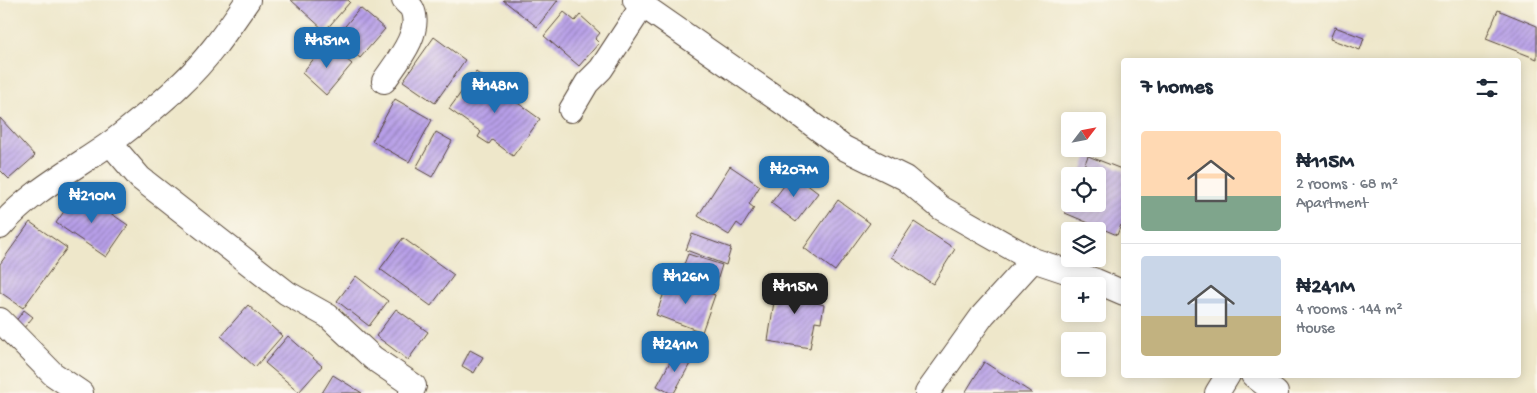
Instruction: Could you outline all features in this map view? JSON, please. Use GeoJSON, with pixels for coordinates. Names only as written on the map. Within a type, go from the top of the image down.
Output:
{"type":"FeatureCollection","features":[{"type":"Feature","properties":{"kind":"street"},"geometry":{"type":"LineString","coordinates":[[0,226],[11,214],[60,176],[110,143],[149,113],[183,82],[219,42],[248,0]]}},
{"type":"Feature","properties":{"kind":"street"},"geometry":{"type":"LineString","coordinates":[[384,81],[411,40],[415,26],[412,9],[404,0]]}},
{"type":"Feature","properties":{"kind":"street"},"geometry":{"type":"LineString","coordinates":[[571,110],[587,83],[601,69],[639,3],[789,107],[844,148],[905,178],[940,208],[1033,260],[1096,281],[1121,292]]}},
{"type":"Feature","properties":{"kind":"street"},"geometry":{"type":"LineString","coordinates":[[110,143],[140,178],[287,293],[328,316],[373,358],[414,386],[411,393]]}},
{"type":"Feature","properties":{"kind":"street"},"geometry":{"type":"LineString","coordinates":[[927,393],[983,315],[1033,260]]}},
{"type":"Feature","properties":{"kind":"street"},"geometry":{"type":"LineString","coordinates":[[0,320],[54,374],[80,393]]}},
{"type":"Feature","properties":{"kind":"street"},"geometry":{"type":"LineString","coordinates":[[1217,393],[1226,378]]}},
{"type":"Feature","properties":{"kind":"street"},"geometry":{"type":"LineString","coordinates":[[1257,378],[1276,393]]}},
{"type":"Feature","properties":{"kind":"building"},"geometry":{"type":"Polygon","coordinates":[[[291,0],[348,0],[350,2],[325,31],[291,0]]]}},
{"type":"Feature","properties":{"kind":"building"},"geometry":{"type":"Polygon","coordinates":[[[503,0],[558,0],[537,27],[503,0]]]}},
{"type":"Feature","properties":{"kind":"building"},"geometry":{"type":"Polygon","coordinates":[[[360,8],[385,29],[360,58],[336,37],[360,8]]]}},
{"type":"Feature","properties":{"kind":"building"},"geometry":{"type":"Polygon","coordinates":[[[1498,10],[1537,26],[1537,59],[1486,39],[1498,10]]]}},
{"type":"Feature","properties":{"kind":"building"},"geometry":{"type":"Polygon","coordinates":[[[564,12],[575,21],[580,15],[600,33],[595,39],[599,43],[579,66],[544,36],[564,12]]]}},
{"type":"Feature","properties":{"kind":"building"},"geometry":{"type":"Polygon","coordinates":[[[1335,27],[1364,38],[1360,50],[1330,39],[1335,27]]]}},
{"type":"Feature","properties":{"kind":"building"},"geometry":{"type":"Polygon","coordinates":[[[434,37],[465,60],[435,103],[403,81],[434,37]]]}},
{"type":"Feature","properties":{"kind":"building"},"geometry":{"type":"Polygon","coordinates":[[[327,43],[352,64],[326,95],[302,73],[327,43]]]}},
{"type":"Feature","properties":{"kind":"building"},"geometry":{"type":"Polygon","coordinates":[[[476,72],[501,91],[505,86],[518,96],[515,101],[540,119],[513,156],[492,140],[489,144],[478,137],[481,132],[449,109],[476,72]]]}},
{"type":"Feature","properties":{"kind":"building"},"geometry":{"type":"Polygon","coordinates":[[[395,99],[432,120],[409,162],[372,141],[395,99]]]}},
{"type":"Feature","properties":{"kind":"building"},"geometry":{"type":"Polygon","coordinates":[[[0,118],[35,156],[9,179],[0,170],[0,118]]]}},
{"type":"Feature","properties":{"kind":"building"},"geometry":{"type":"Polygon","coordinates":[[[436,132],[452,141],[432,177],[416,168],[436,132]]]}},
{"type":"Feature","properties":{"kind":"building"},"geometry":{"type":"Polygon","coordinates":[[[1087,158],[1093,158],[1121,169],[1121,225],[1117,235],[1106,230],[1106,222],[1086,222],[1065,213],[1106,212],[1106,167],[1084,167],[1087,158]]]}},
{"type":"Feature","properties":{"kind":"building"},"geometry":{"type":"Polygon","coordinates":[[[730,166],[760,186],[749,204],[754,208],[742,227],[737,223],[729,235],[698,216],[730,166]]]}},
{"type":"Feature","properties":{"kind":"building"},"geometry":{"type":"Polygon","coordinates":[[[793,174],[818,193],[796,222],[771,203],[793,174]]]}},
{"type":"Feature","properties":{"kind":"building"},"geometry":{"type":"Polygon","coordinates":[[[78,191],[128,225],[106,257],[56,223],[78,191]]]}},
{"type":"Feature","properties":{"kind":"building"},"geometry":{"type":"Polygon","coordinates":[[[838,200],[870,223],[835,271],[804,248],[838,200]]]}},
{"type":"Feature","properties":{"kind":"building"},"geometry":{"type":"Polygon","coordinates":[[[30,222],[67,248],[23,308],[0,292],[0,264],[30,222]]]}},
{"type":"Feature","properties":{"kind":"building"},"geometry":{"type":"Polygon","coordinates":[[[914,222],[955,249],[933,284],[891,257],[914,222]]]}},
{"type":"Feature","properties":{"kind":"building"},"geometry":{"type":"Polygon","coordinates":[[[692,234],[731,248],[726,265],[686,250],[692,234]]]}},
{"type":"Feature","properties":{"kind":"building"},"geometry":{"type":"Polygon","coordinates":[[[403,238],[454,275],[431,306],[380,269],[403,238]]]}},
{"type":"Feature","properties":{"kind":"building"},"geometry":{"type":"Polygon","coordinates":[[[688,254],[722,265],[716,284],[681,272],[688,254]]]}},
{"type":"Feature","properties":{"kind":"building"},"geometry":{"type":"Polygon","coordinates":[[[356,276],[388,301],[369,326],[337,301],[356,276]]]}},
{"type":"Feature","properties":{"kind":"building"},"geometry":{"type":"Polygon","coordinates":[[[669,279],[715,295],[702,332],[656,315],[669,279]]]}},
{"type":"Feature","properties":{"kind":"building"},"geometry":{"type":"Polygon","coordinates":[[[777,282],[820,289],[818,303],[824,305],[821,322],[815,321],[810,348],[768,341],[777,282]]]}},
{"type":"Feature","properties":{"kind":"building"},"geometry":{"type":"Polygon","coordinates":[[[248,305],[282,336],[255,367],[221,336],[248,305]]]}},
{"type":"Feature","properties":{"kind":"building"},"geometry":{"type":"Polygon","coordinates":[[[396,309],[428,332],[408,360],[376,336],[396,309]]]}},
{"type":"Feature","properties":{"kind":"building"},"geometry":{"type":"Polygon","coordinates":[[[24,310],[33,317],[23,329],[15,322],[24,310]]]}},
{"type":"Feature","properties":{"kind":"building"},"geometry":{"type":"Polygon","coordinates":[[[288,336],[322,366],[299,392],[265,363],[288,336]]]}},
{"type":"Feature","properties":{"kind":"building"},"geometry":{"type":"Polygon","coordinates":[[[470,350],[483,357],[474,373],[462,366],[470,350]]]}},
{"type":"Feature","properties":{"kind":"building"},"geometry":{"type":"Polygon","coordinates":[[[676,351],[692,360],[674,393],[670,393],[657,386],[676,351]]]}},
{"type":"Feature","properties":{"kind":"building"},"geometry":{"type":"Polygon","coordinates":[[[984,362],[1032,393],[965,393],[984,362]]]}},
{"type":"Feature","properties":{"kind":"building"},"geometry":{"type":"Polygon","coordinates":[[[333,375],[362,393],[322,393],[333,375]]]}}]}
